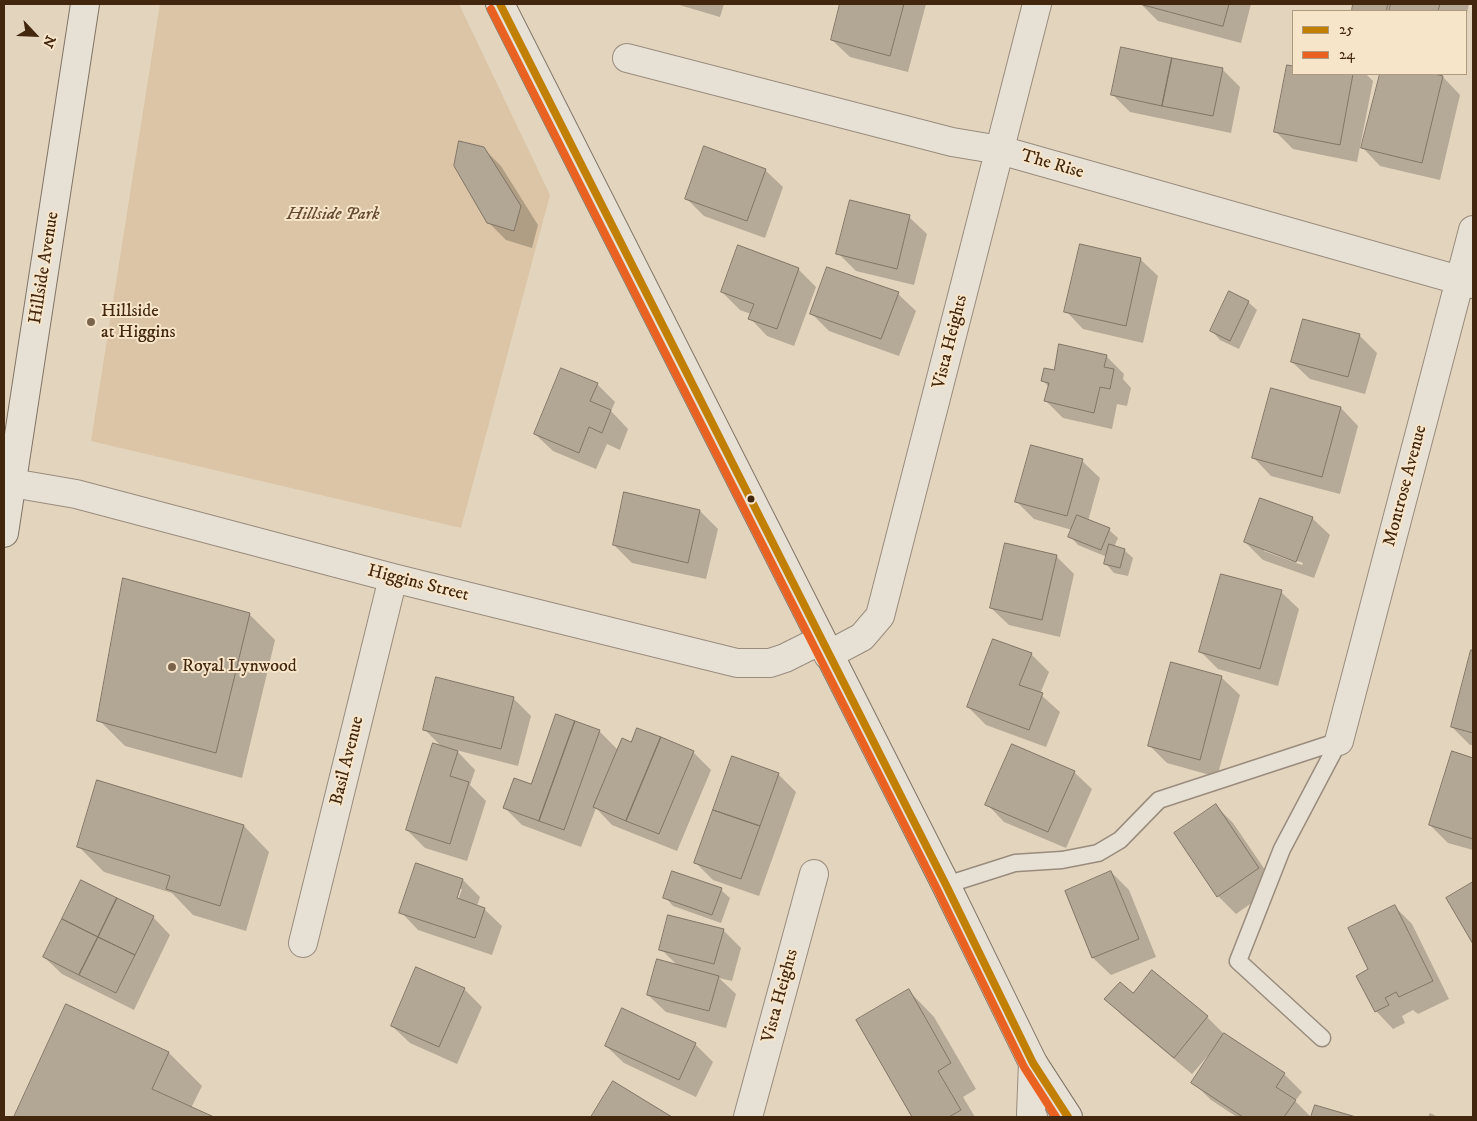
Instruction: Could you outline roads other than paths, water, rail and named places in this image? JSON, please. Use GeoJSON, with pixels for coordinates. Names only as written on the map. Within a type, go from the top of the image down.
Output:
{"type":"FeatureCollection","features":[{"type":"Feature","properties":{"kind":"street","name":"Hillside Avenue"},"geometry":{"type":"LineString","coordinates":[[4,533],[12,483],[10,452],[85,4]]}},
{"type":"Feature","properties":{"kind":"street"},"geometry":{"type":"LineString","coordinates":[[500,4],[946,885],[1033,1063],[1068,1117]]}},
{"type":"Feature","properties":{"kind":"street","name":"Vista Heights"},"geometry":{"type":"LineString","coordinates":[[825,648],[862,637],[880,616],[1037,4]]}},
{"type":"Feature","properties":{"kind":"street","name":"The Rise"},"geometry":{"type":"LineString","coordinates":[[627,58],[952,142],[1000,150],[1467,283]]}},
{"type":"Feature","properties":{"kind":"street","name":"Montrose Avenue"},"geometry":{"type":"LineString","coordinates":[[1338,741],[1467,283],[1473,230]]}},
{"type":"Feature","properties":{"kind":"street","name":"Higgins Street"},"geometry":{"type":"LineString","coordinates":[[12,483],[76,494],[393,578],[737,663],[770,663],[825,648]]}},
{"type":"Feature","properties":{"kind":"street","name":"Basil Avenue"},"geometry":{"type":"LineString","coordinates":[[303,943],[393,578]]}},
{"type":"Feature","properties":{"kind":"street","name":"Vista Heights"},"geometry":{"type":"LineString","coordinates":[[748,1117],[814,874]]}},
{"type":"Feature","properties":{"kind":"street"},"geometry":{"type":"LineString","coordinates":[[1033,1063],[1031,1114],[1033,1117]]}},
{"type":"Feature","properties":{"kind":"lane"},"geometry":{"type":"LineString","coordinates":[[946,885],[1014,863],[1062,860],[1098,853],[1120,840],[1159,800],[1338,741]]}},
{"type":"Feature","properties":{"kind":"lane"},"geometry":{"type":"LineString","coordinates":[[1322,1038],[1238,962],[1282,848],[1338,741]]}},
{"type":"Feature","properties":{"kind":"place","name":"Hillside at Higgins"},"geometry":{"type":"Point","coordinates":[91,322]}},
{"type":"Feature","properties":{"kind":"place","name":"Royal Lynwood"},"geometry":{"type":"Point","coordinates":[172,667]}},
{"type":"Feature","properties":{"kind":"park label","name":"Hillside Park"},"geometry":{"type":"Point","coordinates":[333,215]}}]}
